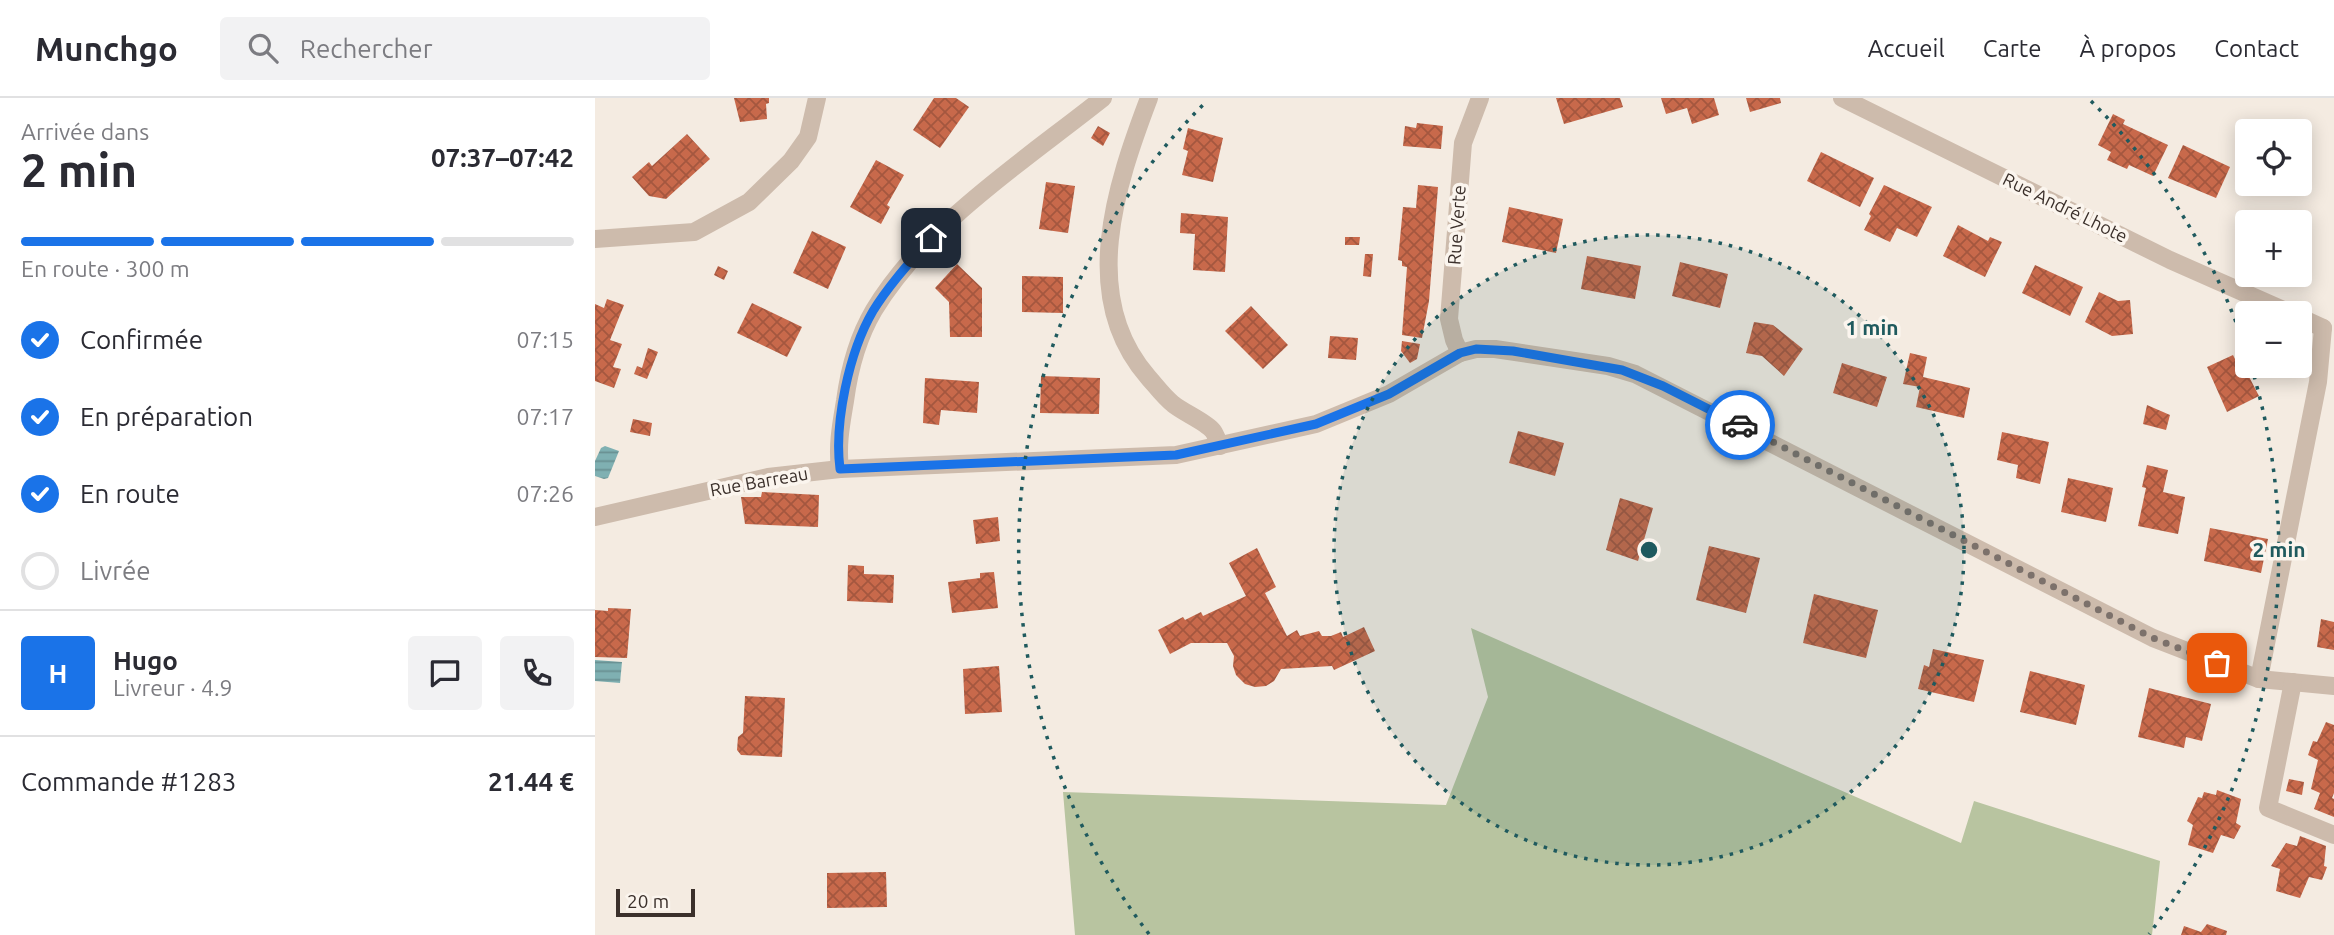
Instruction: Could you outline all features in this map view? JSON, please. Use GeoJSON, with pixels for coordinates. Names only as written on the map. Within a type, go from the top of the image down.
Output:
{"type":"FeatureCollection","features":[{"type":"Feature","properties":{"kind":"street"},"geometry":{"type":"LineString","coordinates":[[595,239],[694,232],[749,202],[791,161],[808,137],[817,98]]}},
{"type":"Feature","properties":{"kind":"street"},"geometry":{"type":"LineString","coordinates":[[840,469],[837,446],[848,382],[858,346],[873,312],[889,288],[944,224],[1103,98]]}},
{"type":"Feature","properties":{"kind":"street"},"geometry":{"type":"LineString","coordinates":[[1149,98],[1114,203],[1110,289],[1114,319],[1124,346],[1145,373],[1175,406],[1213,430],[1220,446]]}},
{"type":"Feature","properties":{"kind":"street","name":"Rue Verte"},"geometry":{"type":"LineString","coordinates":[[1460,353],[1449,319],[1463,143],[1480,98]]}},
{"type":"Feature","properties":{"kind":"street","name":"Rue André Lhote"},"geometry":{"type":"LineString","coordinates":[[1842,98],[2171,260],[2263,301]]}},
{"type":"Feature","properties":{"kind":"street"},"geometry":{"type":"LineString","coordinates":[[2259,679],[2329,326],[2312,321]]}},
{"type":"Feature","properties":{"kind":"street","name":"Rue Barreau"},"geometry":{"type":"LineString","coordinates":[[595,517],[768,477],[840,469],[1176,455],[1316,424],[1389,394],[1460,353],[1476,349],[1495,349],[1608,366],[1635,374],[2153,638],[2259,679],[2334,686]]}},
{"type":"Feature","properties":{"kind":"street"},"geometry":{"type":"LineString","coordinates":[[2293,682],[2268,808],[2334,835]]}},
{"type":"Feature","properties":{"kind":"green space"},"geometry":{"type":"Polygon","coordinates":[[[1471,628],[1961,843],[1974,801],[2160,861],[2152,935],[1075,935],[1063,792],[1446,805],[1488,697],[1471,628]]]}},
{"type":"Feature","properties":{"kind":"water"},"geometry":{"type":"Polygon","coordinates":[[[605,446],[619,451],[608,478],[604,479],[595,476],[595,461],[601,448],[605,446]]]}},
{"type":"Feature","properties":{"kind":"water"},"geometry":{"type":"Polygon","coordinates":[[[595,660],[622,662],[620,683],[595,681],[595,660]]]}},
{"type":"Feature","properties":{"kind":"building"},"geometry":{"type":"Polygon","coordinates":[[[734,98],[769,98],[769,103],[766,104],[767,119],[740,122],[734,98]]]}},
{"type":"Feature","properties":{"kind":"building"},"geometry":{"type":"Polygon","coordinates":[[[934,98],[956,98],[969,107],[940,148],[913,130],[934,98]]]}},
{"type":"Feature","properties":{"kind":"building"},"geometry":{"type":"Polygon","coordinates":[[[1556,98],[1620,98],[1623,107],[1564,124],[1556,98]]]}},
{"type":"Feature","properties":{"kind":"building"},"geometry":{"type":"Polygon","coordinates":[[[1661,98],[1714,98],[1719,115],[1692,124],[1687,108],[1666,114],[1661,98]]]}},
{"type":"Feature","properties":{"kind":"building"},"geometry":{"type":"Polygon","coordinates":[[[1746,98],[1780,98],[1781,103],[1750,112],[1746,98]]]}},
{"type":"Feature","properties":{"kind":"building"},"geometry":{"type":"Polygon","coordinates":[[[2113,114],[2125,120],[2123,124],[2168,145],[2153,176],[2129,165],[2127,169],[2107,160],[2111,152],[2098,145],[2113,114]]]}},
{"type":"Feature","properties":{"kind":"building"},"geometry":{"type":"Polygon","coordinates":[[[1417,123],[1443,126],[1441,149],[1403,146],[1405,126],[1416,128],[1417,123]]]}},
{"type":"Feature","properties":{"kind":"building"},"geometry":{"type":"Polygon","coordinates":[[[1098,126],[1110,133],[1103,146],[1091,138],[1098,126]]]}},
{"type":"Feature","properties":{"kind":"building"},"geometry":{"type":"Polygon","coordinates":[[[1188,128],[1223,138],[1213,182],[1182,175],[1188,151],[1183,149],[1188,128]]]}},
{"type":"Feature","properties":{"kind":"building"},"geometry":{"type":"Polygon","coordinates":[[[687,134],[710,159],[666,199],[649,196],[632,177],[649,162],[652,166],[687,134]]]}},
{"type":"Feature","properties":{"kind":"building"},"geometry":{"type":"Polygon","coordinates":[[[2183,145],[2230,167],[2216,198],[2168,178],[2183,145]]]}},
{"type":"Feature","properties":{"kind":"building"},"geometry":{"type":"Polygon","coordinates":[[[1821,152],[1874,178],[1860,207],[1807,181],[1821,152]]]}},
{"type":"Feature","properties":{"kind":"building"},"geometry":{"type":"Polygon","coordinates":[[[876,160],[904,175],[887,205],[890,207],[881,224],[850,207],[876,160]]]}},
{"type":"Feature","properties":{"kind":"building"},"geometry":{"type":"Polygon","coordinates":[[[1046,182],[1075,186],[1068,233],[1039,229],[1046,182]]]}},
{"type":"Feature","properties":{"kind":"building"},"geometry":{"type":"Polygon","coordinates":[[[1418,185],[1438,187],[1429,301],[1422,338],[1402,335],[1407,267],[1402,266],[1402,261],[1398,260],[1403,207],[1416,208],[1418,185]]]}},
{"type":"Feature","properties":{"kind":"building"},"geometry":{"type":"Polygon","coordinates":[[[1884,185],[1932,207],[1917,237],[1897,228],[1890,242],[1864,230],[1884,185]]]}},
{"type":"Feature","properties":{"kind":"building"},"geometry":{"type":"Polygon","coordinates":[[[1509,207],[1563,219],[1556,253],[1502,242],[1509,207]]]}},
{"type":"Feature","properties":{"kind":"building"},"geometry":{"type":"Polygon","coordinates":[[[1181,213],[1228,217],[1225,272],[1193,270],[1195,234],[1180,233],[1181,213]]]}},
{"type":"Feature","properties":{"kind":"building"},"geometry":{"type":"Polygon","coordinates":[[[1958,225],[1988,241],[1990,237],[2002,242],[1985,277],[1943,256],[1958,225]]]}},
{"type":"Feature","properties":{"kind":"building"},"geometry":{"type":"Polygon","coordinates":[[[812,231],[846,247],[828,289],[793,273],[812,231]]]}},
{"type":"Feature","properties":{"kind":"building"},"geometry":{"type":"Polygon","coordinates":[[[1345,237],[1360,237],[1359,245],[1345,245],[1345,237]]]}},
{"type":"Feature","properties":{"kind":"building"},"geometry":{"type":"Polygon","coordinates":[[[1365,254],[1373,254],[1371,277],[1363,276],[1365,254]]]}},
{"type":"Feature","properties":{"kind":"building"},"geometry":{"type":"Polygon","coordinates":[[[1587,256],[1641,266],[1635,299],[1581,289],[1587,256]]]}},
{"type":"Feature","properties":{"kind":"building"},"geometry":{"type":"Polygon","coordinates":[[[1680,262],[1728,274],[1720,308],[1672,296],[1680,262]]]}},
{"type":"Feature","properties":{"kind":"building"},"geometry":{"type":"Polygon","coordinates":[[[957,264],[982,288],[982,337],[950,337],[949,302],[935,288],[957,264]]]}},
{"type":"Feature","properties":{"kind":"building"},"geometry":{"type":"Polygon","coordinates":[[[2035,265],[2083,287],[2070,316],[2022,293],[2035,265]]]}},
{"type":"Feature","properties":{"kind":"building"},"geometry":{"type":"Polygon","coordinates":[[[718,266],[728,271],[724,280],[714,275],[718,266]]]}},
{"type":"Feature","properties":{"kind":"building"},"geometry":{"type":"Polygon","coordinates":[[[1022,276],[1063,277],[1063,313],[1022,312],[1022,276]]]}},
{"type":"Feature","properties":{"kind":"building"},"geometry":{"type":"Polygon","coordinates":[[[2099,292],[2118,301],[2130,300],[2133,334],[2112,336],[2085,322],[2099,292]]]}},
{"type":"Feature","properties":{"kind":"building"},"geometry":{"type":"Polygon","coordinates":[[[607,299],[624,305],[610,340],[622,344],[613,367],[621,369],[614,388],[595,381],[595,304],[604,308],[607,299]]]}},
{"type":"Feature","properties":{"kind":"building"},"geometry":{"type":"Polygon","coordinates":[[[752,303],[802,327],[787,357],[737,333],[752,303]]]}},
{"type":"Feature","properties":{"kind":"building"},"geometry":{"type":"Polygon","coordinates":[[[1251,306],[1288,345],[1263,369],[1225,331],[1251,306]]]}},
{"type":"Feature","properties":{"kind":"building"},"geometry":{"type":"Polygon","coordinates":[[[1754,322],[1773,325],[1803,349],[1784,376],[1762,356],[1746,353],[1754,322]]]}},
{"type":"Feature","properties":{"kind":"building"},"geometry":{"type":"Polygon","coordinates":[[[1330,336],[1358,338],[1356,360],[1328,358],[1330,336]]]}},
{"type":"Feature","properties":{"kind":"building"},"geometry":{"type":"Polygon","coordinates":[[[1402,341],[1420,344],[1417,359],[1410,363],[1401,351],[1402,341]]]}},
{"type":"Feature","properties":{"kind":"building"},"geometry":{"type":"Polygon","coordinates":[[[648,348],[658,352],[647,379],[634,374],[637,366],[642,368],[648,348]]]}},
{"type":"Feature","properties":{"kind":"building"},"geometry":{"type":"Polygon","coordinates":[[[1910,353],[1927,357],[1923,377],[1970,388],[1964,418],[1916,407],[1920,387],[1903,384],[1910,353]]]}},
{"type":"Feature","properties":{"kind":"building"},"geometry":{"type":"Polygon","coordinates":[[[2233,355],[2235,378],[2250,378],[2259,396],[2227,412],[2207,367],[2233,355]]]}},
{"type":"Feature","properties":{"kind":"building"},"geometry":{"type":"Polygon","coordinates":[[[1842,363],[1887,377],[1877,407],[1833,393],[1842,363]]]}},
{"type":"Feature","properties":{"kind":"building"},"geometry":{"type":"Polygon","coordinates":[[[1041,376],[1100,378],[1099,414],[1040,413],[1041,376]]]}},
{"type":"Feature","properties":{"kind":"building"},"geometry":{"type":"Polygon","coordinates":[[[925,378],[979,382],[977,413],[941,410],[939,425],[923,423],[925,378]]]}},
{"type":"Feature","properties":{"kind":"building"},"geometry":{"type":"Polygon","coordinates":[[[2147,405],[2170,415],[2166,430],[2143,424],[2147,405]]]}},
{"type":"Feature","properties":{"kind":"building"},"geometry":{"type":"Polygon","coordinates":[[[633,419],[652,423],[650,436],[630,432],[633,419]]]}},
{"type":"Feature","properties":{"kind":"building"},"geometry":{"type":"Polygon","coordinates":[[[1518,431],[1564,443],[1555,476],[1509,463],[1518,431]]]}},
{"type":"Feature","properties":{"kind":"building"},"geometry":{"type":"Polygon","coordinates":[[[2002,432],[2049,442],[2040,484],[2016,478],[2018,465],[1997,460],[2002,432]]]}},
{"type":"Feature","properties":{"kind":"building"},"geometry":{"type":"Polygon","coordinates":[[[2147,465],[2168,470],[2163,492],[2185,497],[2178,534],[2138,526],[2146,488],[2142,487],[2147,465]]]}},
{"type":"Feature","properties":{"kind":"building"},"geometry":{"type":"Polygon","coordinates":[[[2068,478],[2113,488],[2106,522],[2061,512],[2068,478]]]}},
{"type":"Feature","properties":{"kind":"building"},"geometry":{"type":"Polygon","coordinates":[[[762,492],[819,495],[818,527],[745,524],[741,497],[761,497],[762,492]]]}},
{"type":"Feature","properties":{"kind":"building"},"geometry":{"type":"Polygon","coordinates":[[[1620,498],[1653,508],[1638,561],[1606,550],[1620,498]]]}},
{"type":"Feature","properties":{"kind":"building"},"geometry":{"type":"Polygon","coordinates":[[[998,517],[1000,541],[976,544],[973,520],[998,517]]]}},
{"type":"Feature","properties":{"kind":"building"},"geometry":{"type":"Polygon","coordinates":[[[2210,528],[2268,539],[2261,573],[2204,561],[2210,528]]]}},
{"type":"Feature","properties":{"kind":"building"},"geometry":{"type":"Polygon","coordinates":[[[1709,546],[1760,558],[1746,613],[1696,600],[1709,546]]]}},
{"type":"Feature","properties":{"kind":"building"},"geometry":{"type":"Polygon","coordinates":[[[1257,548],[1276,587],[1265,593],[1287,636],[1297,630],[1300,636],[1319,631],[1322,636],[1341,632],[1343,637],[1364,627],[1375,651],[1334,670],[1332,666],[1281,669],[1274,681],[1266,686],[1255,687],[1245,684],[1236,675],[1234,656],[1227,643],[1191,643],[1170,654],[1158,630],[1183,617],[1185,620],[1201,612],[1203,616],[1246,596],[1229,563],[1257,548]]]}},
{"type":"Feature","properties":{"kind":"building"},"geometry":{"type":"Polygon","coordinates":[[[848,565],[864,566],[864,574],[894,575],[893,603],[847,601],[848,565]]]}},
{"type":"Feature","properties":{"kind":"building"},"geometry":{"type":"Polygon","coordinates":[[[994,572],[998,608],[952,613],[948,582],[980,578],[980,573],[994,572]]]}},
{"type":"Feature","properties":{"kind":"building"},"geometry":{"type":"Polygon","coordinates":[[[1814,594],[1878,610],[1866,658],[1803,643],[1814,594]]]}},
{"type":"Feature","properties":{"kind":"building"},"geometry":{"type":"Polygon","coordinates":[[[608,608],[631,609],[627,658],[595,657],[595,610],[608,611],[608,608]]]}},
{"type":"Feature","properties":{"kind":"building"},"geometry":{"type":"Polygon","coordinates":[[[2321,619],[2334,622],[2334,650],[2317,647],[2321,619]]]}},
{"type":"Feature","properties":{"kind":"building"},"geometry":{"type":"Polygon","coordinates":[[[1933,649],[1984,660],[1974,702],[1918,689],[1924,665],[1929,667],[1933,649]]]}},
{"type":"Feature","properties":{"kind":"building"},"geometry":{"type":"Polygon","coordinates":[[[999,666],[1002,712],[965,714],[963,669],[999,666]]]}},
{"type":"Feature","properties":{"kind":"building"},"geometry":{"type":"Polygon","coordinates":[[[2030,671],[2085,685],[2076,725],[2020,712],[2030,671]]]}},
{"type":"Feature","properties":{"kind":"building"},"geometry":{"type":"Polygon","coordinates":[[[2149,688],[2211,704],[2202,741],[2186,737],[2184,748],[2138,737],[2149,688]]]}},
{"type":"Feature","properties":{"kind":"building"},"geometry":{"type":"Polygon","coordinates":[[[745,696],[785,698],[782,757],[741,755],[737,750],[738,737],[743,733],[745,696]]]}},
{"type":"Feature","properties":{"kind":"building"},"geometry":{"type":"Polygon","coordinates":[[[2326,722],[2334,725],[2334,817],[2314,809],[2320,793],[2311,789],[2318,760],[2308,755],[2313,741],[2317,742],[2326,722]]]}},
{"type":"Feature","properties":{"kind":"building"},"geometry":{"type":"Polygon","coordinates":[[[2289,779],[2304,782],[2302,795],[2286,791],[2289,779]]]}},
{"type":"Feature","properties":{"kind":"building"},"geometry":{"type":"Polygon","coordinates":[[[2217,790],[2241,799],[2236,823],[2241,826],[2234,839],[2221,835],[2213,853],[2188,845],[2193,825],[2187,821],[2198,797],[2202,798],[2204,792],[2216,795],[2217,790]]]}},
{"type":"Feature","properties":{"kind":"building"},"geometry":{"type":"Polygon","coordinates":[[[2300,836],[2326,846],[2324,866],[2327,867],[2322,880],[2309,877],[2300,898],[2276,891],[2280,869],[2271,866],[2286,843],[2297,846],[2300,836]]]}},
{"type":"Feature","properties":{"kind":"building"},"geometry":{"type":"Polygon","coordinates":[[[886,872],[887,907],[827,908],[827,873],[886,872]]]}},
{"type":"Feature","properties":{"kind":"building"},"geometry":{"type":"Polygon","coordinates":[[[2207,924],[2227,931],[2226,935],[2181,935],[2184,926],[2201,932],[2207,924]]]}},
{"type":"Feature","properties":{"kind":"way so far"},"geometry":{"type":"LineString","coordinates":[[1740,425],[2153,638],[2217,663]]}},
{"type":"Feature","properties":{"kind":"route"},"geometry":{"type":"LineString","coordinates":[[931,238],[889,288],[873,312],[858,346],[848,382],[837,446],[840,469],[1176,455],[1316,424],[1389,394],[1460,353],[1476,349],[1513,351],[1622,370],[1663,386],[1740,425]]}}]}
